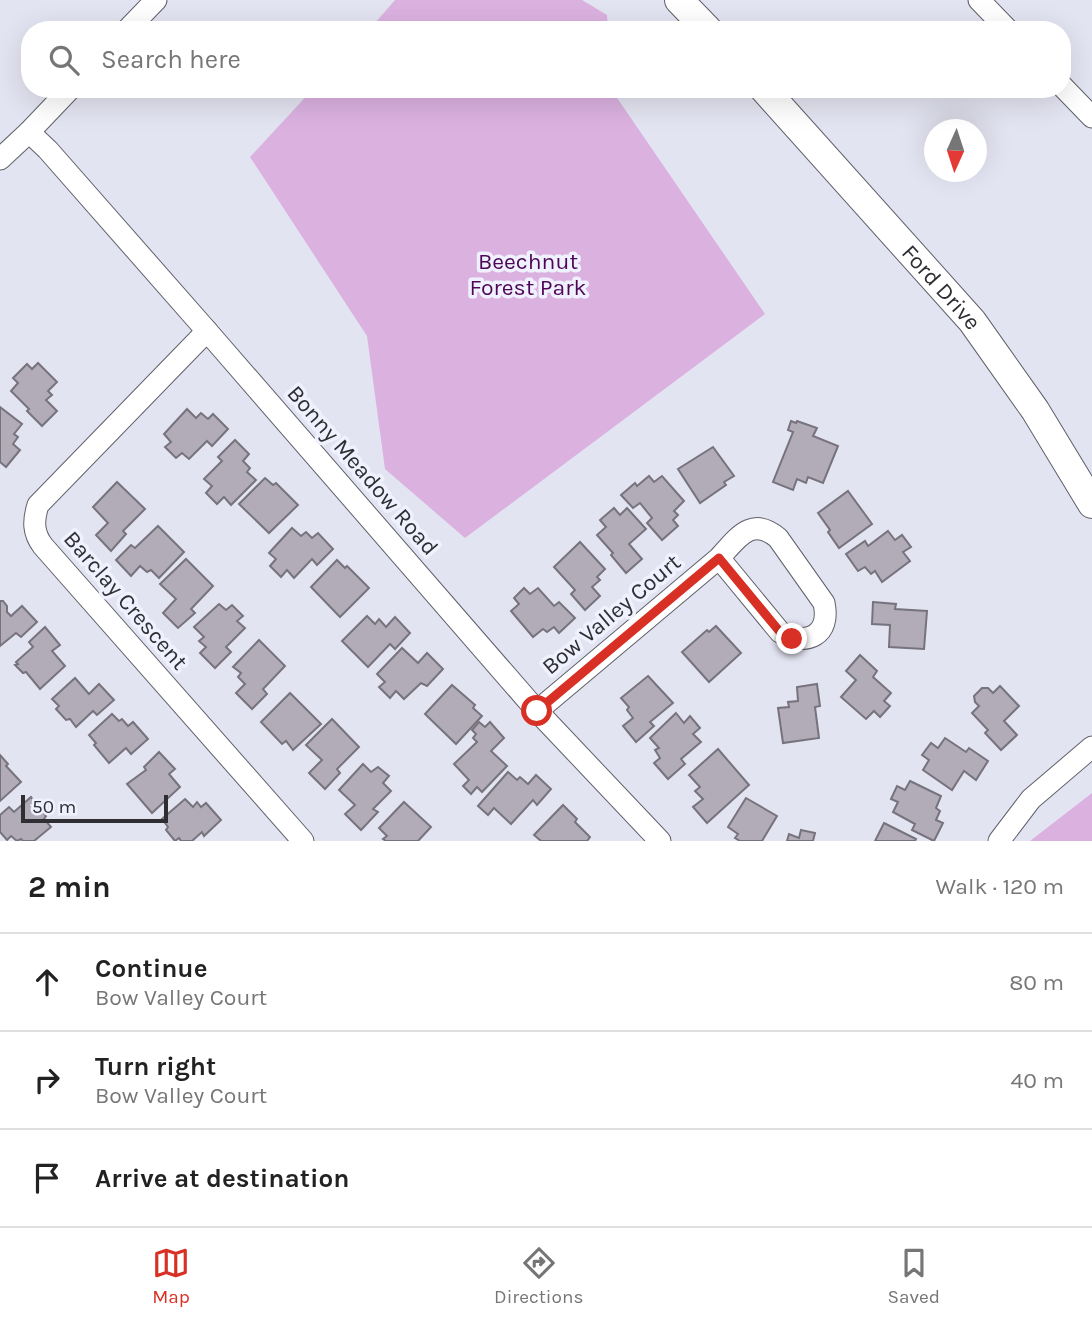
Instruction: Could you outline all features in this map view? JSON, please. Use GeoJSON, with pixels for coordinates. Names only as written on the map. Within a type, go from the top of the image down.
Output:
{"type":"FeatureCollection","features":[{"type":"Feature","properties":{"kind":"main road"},"geometry":{"type":"LineString","coordinates":[[679,0],[699,21]]}},
{"type":"Feature","properties":{"kind":"main road","name":"Ford Drive"},"geometry":{"type":"LineString","coordinates":[[772,98],[972,321],[1035,410],[1092,504]]}},
{"type":"Feature","properties":{"kind":"street"},"geometry":{"type":"LineString","coordinates":[[136,21],[156,0]]}},
{"type":"Feature","properties":{"kind":"street"},"geometry":{"type":"LineString","coordinates":[[979,0],[999,21]]}},
{"type":"Feature","properties":{"kind":"street"},"geometry":{"type":"LineString","coordinates":[[1071,95],[1092,117]]}},
{"type":"Feature","properties":{"kind":"street"},"geometry":{"type":"LineString","coordinates":[[0,159],[61,98]]}},
{"type":"Feature","properties":{"kind":"street","name":"Bonny Meadow Road"},"geometry":{"type":"LineString","coordinates":[[29,132],[208,331],[537,711],[660,841]]}},
{"type":"Feature","properties":{"kind":"street","name":"Barclay Crescent"},"geometry":{"type":"LineString","coordinates":[[208,331],[38,505],[34,516],[34,531],[43,546],[303,841]]}},
{"type":"Feature","properties":{"kind":"street","name":"Bow Valley Court"},"geometry":{"type":"LineString","coordinates":[[537,711],[719,558],[741,534],[751,529],[762,528],[778,538],[824,603],[827,614],[819,632],[814,637],[803,639],[792,639],[780,632],[719,558]]}},
{"type":"Feature","properties":{"kind":"street"},"geometry":{"type":"LineString","coordinates":[[999,841],[1031,799],[1092,747]]}},
{"type":"Feature","properties":{"kind":"green space"},"geometry":{"type":"Polygon","coordinates":[[[395,0],[582,0],[607,15],[607,21],[377,21],[395,0]]]}},
{"type":"Feature","properties":{"kind":"green space","name":"Beechnut Forest Park"},"geometry":{"type":"Polygon","coordinates":[[[305,98],[617,98],[765,314],[465,538],[385,469],[367,336],[250,157],[305,98]]]}},
{"type":"Feature","properties":{"kind":"green space"},"geometry":{"type":"Polygon","coordinates":[[[1092,793],[1092,841],[1030,841],[1092,793]]]}},
{"type":"Feature","properties":{"kind":"building"},"geometry":{"type":"Polygon","coordinates":[[[38,363],[57,382],[48,391],[52,395],[46,400],[57,411],[42,426],[11,391],[18,383],[13,378],[27,364],[32,369],[38,363]]]}},
{"type":"Feature","properties":{"kind":"building"},"geometry":{"type":"Polygon","coordinates":[[[0,407],[22,424],[14,434],[18,437],[13,444],[20,450],[6,467],[0,462],[0,407]]]}},
{"type":"Feature","properties":{"kind":"building"},"geometry":{"type":"Polygon","coordinates":[[[187,409],[196,418],[201,413],[208,419],[213,414],[228,429],[212,446],[207,441],[189,459],[182,453],[176,458],[165,447],[171,442],[164,434],[187,409]]]}},
{"type":"Feature","properties":{"kind":"building"},"geometry":{"type":"Polygon","coordinates":[[[791,421],[817,428],[813,436],[838,446],[823,483],[808,477],[806,483],[797,479],[793,490],[773,482],[793,432],[788,430],[791,421]]]}},
{"type":"Feature","properties":{"kind":"building"},"geometry":{"type":"Polygon","coordinates":[[[235,440],[249,454],[243,461],[250,468],[247,472],[256,480],[231,505],[224,497],[217,504],[206,493],[212,486],[204,479],[222,461],[218,457],[235,440]]]}},
{"type":"Feature","properties":{"kind":"building"},"geometry":{"type":"Polygon","coordinates":[[[713,447],[734,476],[700,503],[678,469],[713,447]]]}},
{"type":"Feature","properties":{"kind":"building"},"geometry":{"type":"Polygon","coordinates":[[[649,476],[654,482],[662,476],[684,501],[674,511],[678,515],[673,520],[678,526],[662,540],[647,523],[652,518],[640,503],[633,508],[621,495],[649,476]]]}},
{"type":"Feature","properties":{"kind":"building"},"geometry":{"type":"Polygon","coordinates":[[[265,478],[273,485],[276,483],[298,505],[269,533],[239,504],[265,478]]]}},
{"type":"Feature","properties":{"kind":"building"},"geometry":{"type":"Polygon","coordinates":[[[117,482],[145,509],[123,531],[126,534],[111,551],[96,535],[108,523],[93,507],[117,482]]]}},
{"type":"Feature","properties":{"kind":"building"},"geometry":{"type":"Polygon","coordinates":[[[848,491],[872,524],[839,548],[818,513],[848,491]]]}},
{"type":"Feature","properties":{"kind":"building"},"geometry":{"type":"Polygon","coordinates":[[[614,508],[620,515],[627,508],[646,529],[629,544],[642,559],[626,573],[597,535],[606,527],[600,520],[614,508]]]}},
{"type":"Feature","properties":{"kind":"building"},"geometry":{"type":"Polygon","coordinates":[[[158,526],[184,552],[159,578],[151,570],[147,572],[140,566],[131,576],[116,560],[131,545],[135,548],[158,526]]]}},
{"type":"Feature","properties":{"kind":"building"},"geometry":{"type":"Polygon","coordinates":[[[292,528],[301,536],[306,532],[312,538],[318,533],[333,549],[317,565],[312,559],[294,578],[287,570],[281,577],[270,566],[276,559],[269,553],[292,528]]]}},
{"type":"Feature","properties":{"kind":"building"},"geometry":{"type":"Polygon","coordinates":[[[888,531],[895,540],[902,535],[911,547],[903,552],[910,561],[882,582],[875,571],[871,574],[865,567],[858,571],[846,554],[865,541],[868,546],[888,531]]]}},
{"type":"Feature","properties":{"kind":"building"},"geometry":{"type":"Polygon","coordinates":[[[580,542],[605,569],[597,577],[600,580],[592,587],[600,596],[585,610],[571,594],[575,590],[554,567],[580,542]]]}},
{"type":"Feature","properties":{"kind":"building"},"geometry":{"type":"Polygon","coordinates":[[[186,559],[213,586],[191,609],[195,613],[178,628],[163,613],[176,599],[160,584],[186,559]]]}},
{"type":"Feature","properties":{"kind":"building"},"geometry":{"type":"Polygon","coordinates":[[[337,560],[369,588],[340,617],[311,587],[337,560]]]}},
{"type":"Feature","properties":{"kind":"building"},"geometry":{"type":"Polygon","coordinates":[[[524,588],[530,594],[538,588],[554,606],[559,602],[575,618],[559,633],[554,627],[547,632],[543,629],[533,637],[511,611],[519,604],[514,598],[524,588]]]}},
{"type":"Feature","properties":{"kind":"building"},"geometry":{"type":"Polygon","coordinates":[[[0,601],[7,606],[7,612],[11,616],[22,606],[37,622],[21,637],[16,633],[0,646],[0,601]]]}},
{"type":"Feature","properties":{"kind":"building"},"geometry":{"type":"Polygon","coordinates":[[[873,602],[896,604],[895,609],[927,611],[924,649],[889,647],[890,625],[872,624],[873,602]]]}},
{"type":"Feature","properties":{"kind":"building"},"geometry":{"type":"Polygon","coordinates":[[[219,604],[226,610],[232,605],[243,616],[237,621],[245,628],[226,647],[231,652],[215,668],[200,653],[206,647],[199,641],[204,637],[194,627],[219,604]]]}},
{"type":"Feature","properties":{"kind":"building"},"geometry":{"type":"Polygon","coordinates":[[[367,616],[375,624],[379,619],[386,627],[395,617],[410,633],[395,649],[390,644],[368,667],[342,641],[367,616]]]}},
{"type":"Feature","properties":{"kind":"building"},"geometry":{"type":"Polygon","coordinates":[[[716,626],[741,653],[709,682],[682,652],[707,630],[709,632],[716,626]]]}},
{"type":"Feature","properties":{"kind":"building"},"geometry":{"type":"Polygon","coordinates":[[[45,627],[60,645],[52,651],[65,666],[40,689],[26,672],[23,673],[15,665],[33,647],[29,642],[45,627]]]}},
{"type":"Feature","properties":{"kind":"building"},"geometry":{"type":"Polygon","coordinates":[[[259,640],[285,666],[263,689],[267,694],[252,709],[236,693],[245,684],[238,677],[241,673],[233,667],[259,640]]]}},
{"type":"Feature","properties":{"kind":"building"},"geometry":{"type":"Polygon","coordinates":[[[402,648],[418,663],[427,653],[443,669],[427,686],[421,683],[404,699],[396,691],[390,698],[379,687],[385,682],[377,674],[402,648]]]}},
{"type":"Feature","properties":{"kind":"building"},"geometry":{"type":"Polygon","coordinates":[[[860,655],[877,671],[873,677],[891,693],[884,701],[890,706],[880,717],[874,711],[866,719],[841,697],[856,680],[846,671],[860,655]]]}},
{"type":"Feature","properties":{"kind":"building"},"geometry":{"type":"Polygon","coordinates":[[[648,676],[673,703],[650,722],[654,726],[636,742],[623,726],[633,718],[627,710],[629,707],[621,698],[648,676]]]}},
{"type":"Feature","properties":{"kind":"building"},"geometry":{"type":"Polygon","coordinates":[[[75,678],[89,694],[99,684],[114,700],[97,715],[93,711],[76,727],[56,709],[59,706],[52,699],[75,678]]]}},
{"type":"Feature","properties":{"kind":"building"},"geometry":{"type":"Polygon","coordinates":[[[817,684],[820,706],[815,707],[819,738],[783,743],[778,708],[789,707],[788,702],[798,701],[797,687],[817,684]]]}},
{"type":"Feature","properties":{"kind":"building"},"geometry":{"type":"Polygon","coordinates":[[[452,685],[475,705],[473,708],[482,716],[456,744],[425,714],[452,685]]]}},
{"type":"Feature","properties":{"kind":"building"},"geometry":{"type":"Polygon","coordinates":[[[1000,686],[1019,706],[1004,721],[1017,735],[1001,750],[985,733],[988,730],[972,713],[979,706],[974,696],[982,688],[988,688],[993,693],[1000,686]]]}},
{"type":"Feature","properties":{"kind":"building"},"geometry":{"type":"Polygon","coordinates":[[[290,693],[321,724],[293,750],[286,741],[282,744],[261,722],[290,693]]]}},
{"type":"Feature","properties":{"kind":"building"},"geometry":{"type":"Polygon","coordinates":[[[676,713],[684,723],[690,716],[700,728],[693,734],[701,742],[681,759],[685,764],[668,779],[654,763],[660,758],[655,750],[659,748],[650,738],[676,713]]]}},
{"type":"Feature","properties":{"kind":"building"},"geometry":{"type":"Polygon","coordinates":[[[112,714],[128,726],[133,722],[148,739],[131,754],[126,748],[109,763],[89,735],[112,714]]]}},
{"type":"Feature","properties":{"kind":"building"},"geometry":{"type":"Polygon","coordinates":[[[332,719],[359,747],[337,769],[340,773],[325,789],[309,773],[322,760],[306,745],[332,719]]]}},
{"type":"Feature","properties":{"kind":"building"},"geometry":{"type":"Polygon","coordinates":[[[479,722],[485,727],[490,722],[504,738],[491,751],[507,766],[482,792],[477,787],[471,794],[463,786],[469,780],[454,764],[477,742],[473,738],[476,734],[472,730],[479,722]]]}},
{"type":"Feature","properties":{"kind":"building"},"geometry":{"type":"Polygon","coordinates":[[[945,738],[966,752],[969,748],[988,761],[976,780],[964,771],[952,790],[923,770],[929,760],[922,755],[931,743],[938,748],[945,738]]]}},
{"type":"Feature","properties":{"kind":"building"},"geometry":{"type":"Polygon","coordinates":[[[718,749],[749,785],[707,823],[693,807],[703,799],[695,791],[700,787],[689,775],[718,749]]]}},
{"type":"Feature","properties":{"kind":"building"},"geometry":{"type":"Polygon","coordinates":[[[159,752],[175,769],[169,774],[180,787],[152,813],[127,784],[146,770],[144,767],[159,752]]]}},
{"type":"Feature","properties":{"kind":"building"},"geometry":{"type":"Polygon","coordinates":[[[0,755],[21,782],[0,801],[0,755]]]}},
{"type":"Feature","properties":{"kind":"building"},"geometry":{"type":"Polygon","coordinates":[[[363,764],[371,772],[378,767],[389,776],[383,783],[391,791],[373,809],[378,812],[361,830],[345,814],[355,805],[339,790],[363,764]]]}},
{"type":"Feature","properties":{"kind":"building"},"geometry":{"type":"Polygon","coordinates":[[[508,772],[517,780],[520,777],[528,784],[536,775],[551,789],[537,805],[533,800],[511,824],[494,808],[488,815],[478,806],[508,772]]]}},
{"type":"Feature","properties":{"kind":"building"},"geometry":{"type":"Polygon","coordinates":[[[910,781],[941,796],[936,808],[940,811],[936,820],[943,823],[934,841],[912,830],[915,824],[893,812],[898,802],[891,799],[897,786],[905,790],[910,781]]]}},
{"type":"Feature","properties":{"kind":"building"},"geometry":{"type":"Polygon","coordinates":[[[31,797],[51,827],[34,841],[17,841],[11,836],[7,840],[0,832],[0,815],[9,807],[14,812],[31,797]]]}},
{"type":"Feature","properties":{"kind":"building"},"geometry":{"type":"Polygon","coordinates":[[[746,798],[777,816],[762,841],[740,841],[735,838],[738,834],[728,827],[746,798]]]}},
{"type":"Feature","properties":{"kind":"building"},"geometry":{"type":"Polygon","coordinates":[[[185,799],[193,807],[197,802],[201,807],[206,803],[221,820],[204,836],[202,832],[192,841],[181,841],[179,838],[175,841],[166,830],[168,827],[162,819],[185,799]]]}},
{"type":"Feature","properties":{"kind":"building"},"geometry":{"type":"Polygon","coordinates":[[[404,802],[431,827],[418,841],[386,841],[383,839],[387,836],[379,828],[404,802]]]}},
{"type":"Feature","properties":{"kind":"building"},"geometry":{"type":"Polygon","coordinates":[[[563,805],[590,837],[587,841],[541,841],[534,835],[563,805]]]}},
{"type":"Feature","properties":{"kind":"building"},"geometry":{"type":"Polygon","coordinates":[[[884,823],[916,839],[915,841],[875,841],[884,823]]]}},
{"type":"Feature","properties":{"kind":"building"},"geometry":{"type":"Polygon","coordinates":[[[801,830],[815,833],[813,841],[787,841],[789,834],[799,838],[801,830]]]}},
{"type":"Feature","properties":{"kind":"route"},"geometry":{"type":"LineString","coordinates":[[537,711],[719,558],[780,632],[792,639]]}}]}
